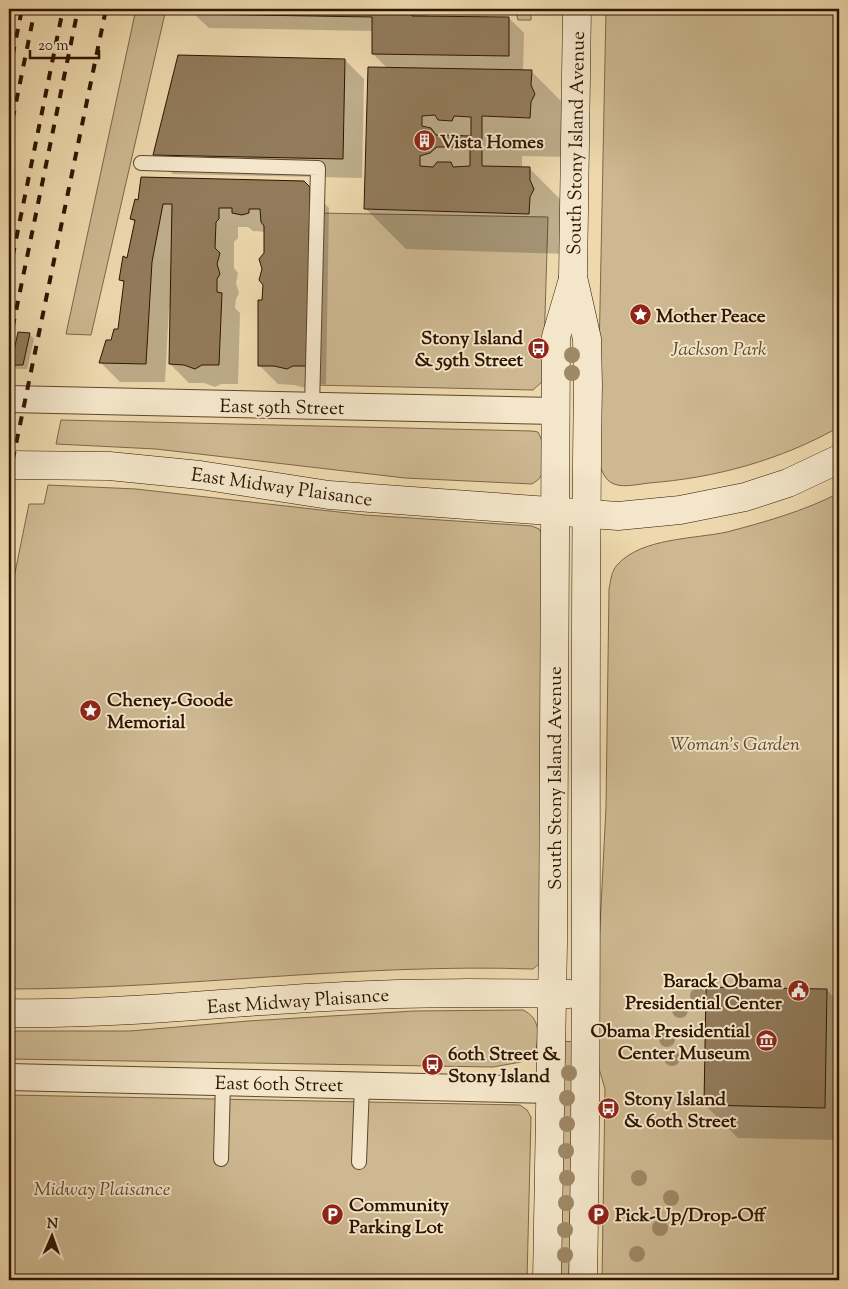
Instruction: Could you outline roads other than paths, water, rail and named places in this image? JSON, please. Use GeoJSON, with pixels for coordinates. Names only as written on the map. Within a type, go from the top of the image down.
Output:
{"type":"FeatureCollection","features":[{"type":"Feature","properties":{"kind":"main road","name":"South Stony Island Avenue"},"geometry":{"type":"LineString","coordinates":[[577,9],[573,278],[587,339],[584,804],[587,995],[583,1280]]}},
{"type":"Feature","properties":{"kind":"main road","name":"South Stony Island Avenue"},"geometry":{"type":"LineString","coordinates":[[546,1280],[552,994],[556,337],[573,278]]}},
{"type":"Feature","properties":{"kind":"main road","name":"East Midway Plaisance"},"geometry":{"type":"LineString","coordinates":[[9,464],[118,467],[200,475],[328,495],[618,516],[653,513],[746,497],[788,483],[839,459]]}},
{"type":"Feature","properties":{"kind":"main road","name":"East Midway Plaisance"},"geometry":{"type":"LineString","coordinates":[[9,1013],[124,1012],[282,999],[411,993],[587,995]]}},
{"type":"Feature","properties":{"kind":"street","name":"East 59th Street"},"geometry":{"type":"LineString","coordinates":[[9,399],[555,412]]}},
{"type":"Feature","properties":{"kind":"street","name":"East 60th Street"},"geometry":{"type":"LineString","coordinates":[[9,1077],[550,1090]]}},
{"type":"Feature","properties":{"kind":"lane"},"geometry":{"type":"LineString","coordinates":[[141,164],[318,168],[312,406]]}},
{"type":"Feature","properties":{"kind":"lane"},"geometry":{"type":"LineString","coordinates":[[221,1159],[222,1082]]}},
{"type":"Feature","properties":{"kind":"lane"},"geometry":{"type":"LineString","coordinates":[[360,1162],[362,1085]]}},
{"type":"Feature","properties":{"kind":"railway"},"geometry":{"type":"LineString","coordinates":[[9,73],[22,9]]}},
{"type":"Feature","properties":{"kind":"railway"},"geometry":{"type":"LineString","coordinates":[[9,137],[35,9]]}},
{"type":"Feature","properties":{"kind":"railway"},"geometry":{"type":"LineString","coordinates":[[9,274],[63,9]]}},
{"type":"Feature","properties":{"kind":"railway"},"geometry":{"type":"LineString","coordinates":[[9,345],[78,9]]}},
{"type":"Feature","properties":{"kind":"railway"},"geometry":{"type":"LineString","coordinates":[[9,478],[106,9]]}},
{"type":"Feature","properties":{"kind":"place","name":"Vista Homes"},"geometry":{"type":"Point","coordinates":[424,141]}},
{"type":"Feature","properties":{"kind":"place","name":"Mother Peace"},"geometry":{"type":"Point","coordinates":[640,315]}},
{"type":"Feature","properties":{"kind":"place","name":"Stony Island & 59th Street"},"geometry":{"type":"Point","coordinates":[539,348]}},
{"type":"Feature","properties":{"kind":"place","name":"Cheney-Goode Memorial"},"geometry":{"type":"Point","coordinates":[91,710]}},
{"type":"Feature","properties":{"kind":"place","name":"Barack Obama Presidential Center"},"geometry":{"type":"Point","coordinates":[798,991]}},
{"type":"Feature","properties":{"kind":"place","name":"Obama Presidential Center Museum"},"geometry":{"type":"Point","coordinates":[766,1041]}},
{"type":"Feature","properties":{"kind":"place","name":"60th Street & Stony Island"},"geometry":{"type":"Point","coordinates":[432,1064]}},
{"type":"Feature","properties":{"kind":"place","name":"Stony Island & 60th Street"},"geometry":{"type":"Point","coordinates":[608,1109]}},
{"type":"Feature","properties":{"kind":"place","name":"Pick-Up/Drop-Off"},"geometry":{"type":"Point","coordinates":[599,1214]}},
{"type":"Feature","properties":{"kind":"place","name":"Community Parking Lot"},"geometry":{"type":"Point","coordinates":[333,1215]}},
{"type":"Feature","properties":{"kind":"park label","name":"Jackson Park"},"geometry":{"type":"Point","coordinates":[719,348]}},
{"type":"Feature","properties":{"kind":"park label","name":"Woman's Garden"},"geometry":{"type":"Point","coordinates":[735,743]}},
{"type":"Feature","properties":{"kind":"park label","name":"Midway Plaisance"},"geometry":{"type":"Point","coordinates":[102,1188]}}]}
